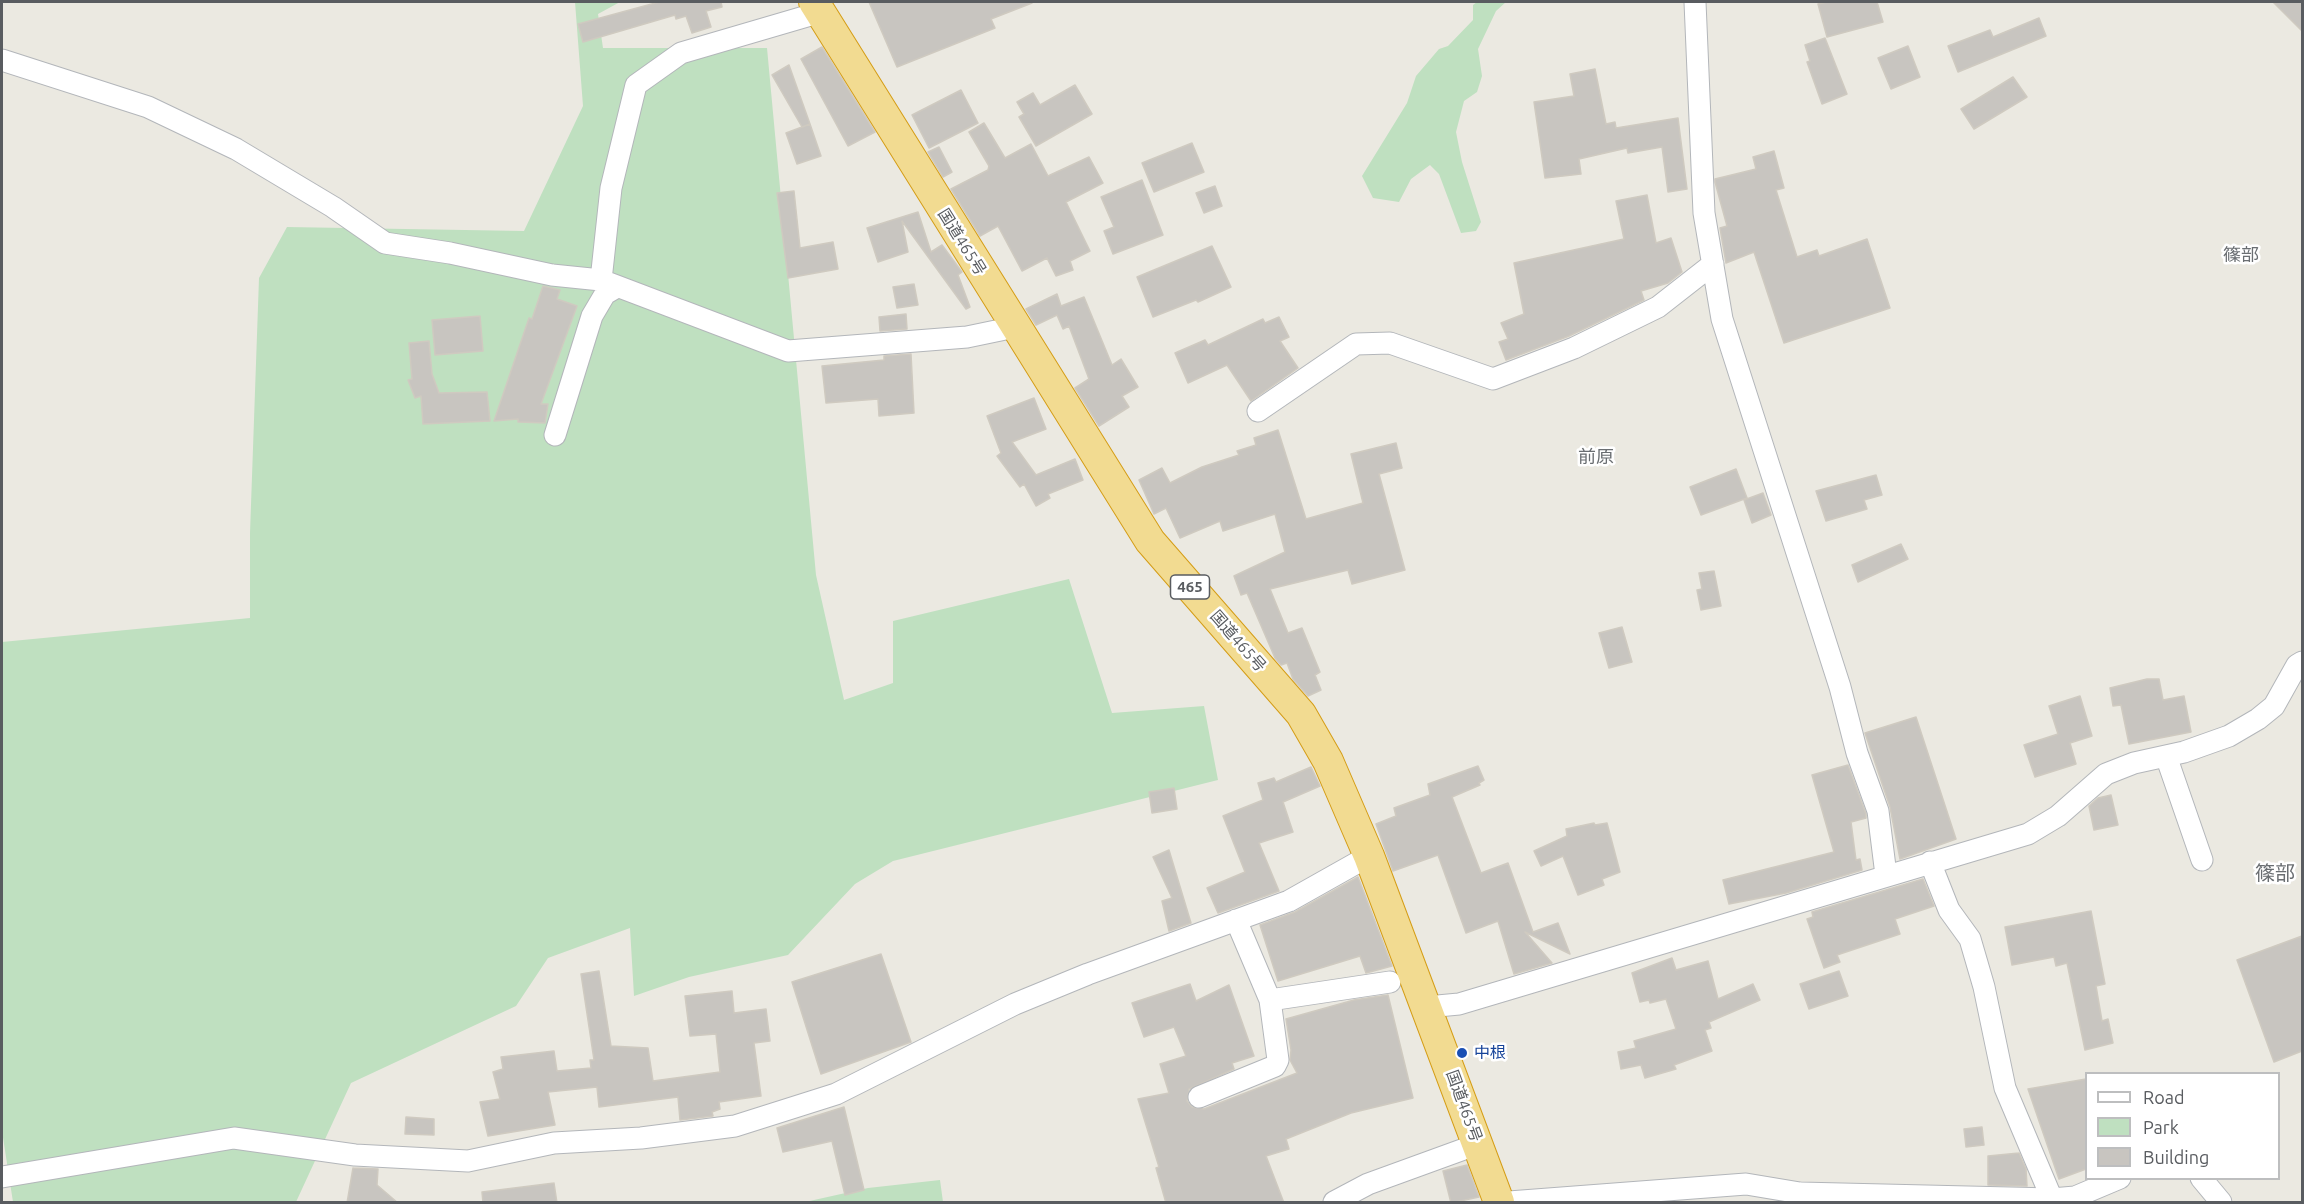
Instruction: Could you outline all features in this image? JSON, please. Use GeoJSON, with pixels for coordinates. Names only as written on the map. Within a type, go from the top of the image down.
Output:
{"type":"FeatureCollection","features":[{"type":"Feature","properties":{"kind":"highway","name":"国道465号"},"geometry":{"type":"LineString","coordinates":[[818,7],[1150,541],[1301,714],[1328,761],[1369,856],[1499,1203]]}},
{"type":"Feature","properties":{"kind":"street"},"geometry":{"type":"LineString","coordinates":[[1695,2],[1704,213],[1722,319],[1840,687],[1857,753],[1878,811],[1886,875]]}},
{"type":"Feature","properties":{"kind":"street"},"geometry":{"type":"LineString","coordinates":[[555,435],[592,316],[609,283],[611,188],[636,85],[681,54],[818,7]]}},
{"type":"Feature","properties":{"kind":"street"},"geometry":{"type":"LineString","coordinates":[[2,60],[148,107],[207,135],[236,149],[323,201],[385,243],[450,253],[552,275],[609,283],[788,351],[967,337],[1015,327]]}},
{"type":"Feature","properties":{"kind":"street"},"geometry":{"type":"LineString","coordinates":[[1258,411],[1356,344],[1390,344],[1493,379],[1574,348],[1658,307],[1713,264]]}},
{"type":"Feature","properties":{"kind":"street"},"geometry":{"type":"LineString","coordinates":[[1427,1007],[1459,1004],[2028,834],[2058,816],[2106,774],[2134,763],[2166,756],[2229,736],[2258,719],[2274,706],[2297,665],[2302,662]]}},
{"type":"Feature","properties":{"kind":"street"},"geometry":{"type":"LineString","coordinates":[[2166,756],[2202,860]]}},
{"type":"Feature","properties":{"kind":"street"},"geometry":{"type":"LineString","coordinates":[[2,1177],[234,1138],[355,1155],[468,1161],[554,1143],[641,1138],[735,1126],[836,1094],[1015,1004],[1088,974],[1289,901],[1369,856]]}},
{"type":"Feature","properties":{"kind":"street"},"geometry":{"type":"LineString","coordinates":[[1930,862],[1949,910],[1970,939],[1984,987],[2005,1088],[2052,1199]]}},
{"type":"Feature","properties":{"kind":"street"},"geometry":{"type":"LineString","coordinates":[[1199,1097],[1275,1066],[1278,1060],[1270,1000],[1236,920]]}},
{"type":"Feature","properties":{"kind":"street"},"geometry":{"type":"LineString","coordinates":[[1270,1000],[1390,982]]}},
{"type":"Feature","properties":{"kind":"street"},"geometry":{"type":"LineString","coordinates":[[1334,1203],[1368,1184],[1478,1144]]}},
{"type":"Feature","properties":{"kind":"street"},"geometry":{"type":"LineString","coordinates":[[1509,1203],[1746,1184],[1800,1193],[2052,1199],[2075,1197],[2118,1180]]}},
{"type":"Feature","properties":{"kind":"street"},"geometry":{"type":"LineString","coordinates":[[2202,1180],[2221,1203]]}},
{"type":"Feature","properties":{"kind":"green space"},"geometry":{"type":"Polygon","coordinates":[[[575,2],[620,2],[598,14],[603,48],[767,48],[816,575],[844,700],[893,683],[893,621],[1069,579],[1112,713],[1204,706],[1218,780],[893,861],[855,884],[788,955],[689,977],[634,996],[630,928],[548,958],[516,1006],[351,1083],[296,1202],[13,1202],[2,1131],[2,642],[250,618],[250,533],[259,278],[287,227],[524,231],[583,106],[575,2]]]}},
{"type":"Feature","properties":{"kind":"green space"},"geometry":{"type":"Polygon","coordinates":[[[1477,2],[1506,2],[1496,11],[1478,49],[1482,76],[1477,92],[1464,101],[1456,132],[1462,162],[1481,222],[1476,231],[1461,233],[1439,174],[1430,165],[1411,179],[1399,202],[1373,198],[1362,176],[1407,103],[1416,76],[1439,49],[1448,46],[1473,20],[1473,5],[1477,2]]]}},
{"type":"Feature","properties":{"kind":"green space"},"geometry":{"type":"Polygon","coordinates":[[[940,1180],[943,1202],[805,1202],[868,1188],[940,1180]]]}},
{"type":"Feature","properties":{"kind":"building"},"geometry":{"type":"Polygon","coordinates":[[[659,2],[721,2],[722,7],[706,11],[711,27],[692,33],[686,16],[676,19],[675,15],[583,42],[578,24],[659,2]]]}},
{"type":"Feature","properties":{"kind":"building"},"geometry":{"type":"Polygon","coordinates":[[[869,2],[1032,3],[991,19],[995,28],[897,67],[869,2]]]}},
{"type":"Feature","properties":{"kind":"building"},"geometry":{"type":"Polygon","coordinates":[[[1877,2],[1883,22],[1827,37],[1818,4],[1877,2]]]}},
{"type":"Feature","properties":{"kind":"building"},"geometry":{"type":"Polygon","coordinates":[[[2273,2],[2302,2],[2302,31],[2273,2]]]}},
{"type":"Feature","properties":{"kind":"building"},"geometry":{"type":"Polygon","coordinates":[[[2039,18],[2046,36],[1958,72],[1948,46],[1990,30],[1993,37],[2039,18]]]}},
{"type":"Feature","properties":{"kind":"building"},"geometry":{"type":"Polygon","coordinates":[[[1825,38],[1847,94],[1822,104],[1807,62],[1810,61],[1805,45],[1825,38]]]}},
{"type":"Feature","properties":{"kind":"building"},"geometry":{"type":"Polygon","coordinates":[[[1908,46],[1920,77],[1891,89],[1878,58],[1908,46]]]}},
{"type":"Feature","properties":{"kind":"building"},"geometry":{"type":"Polygon","coordinates":[[[822,47],[875,132],[848,146],[801,59],[822,47]]]}},
{"type":"Feature","properties":{"kind":"building"},"geometry":{"type":"Polygon","coordinates":[[[789,65],[821,156],[797,164],[786,133],[802,127],[772,75],[789,65]]]}},
{"type":"Feature","properties":{"kind":"building"},"geometry":{"type":"Polygon","coordinates":[[[1595,69],[1606,124],[1615,122],[1616,128],[1678,118],[1687,189],[1668,192],[1662,147],[1628,153],[1627,148],[1579,159],[1581,174],[1545,178],[1534,102],[1574,96],[1570,74],[1595,69]]]}},
{"type":"Feature","properties":{"kind":"building"},"geometry":{"type":"Polygon","coordinates":[[[2013,77],[2027,97],[1974,129],[1961,109],[2013,77]]]}},
{"type":"Feature","properties":{"kind":"building"},"geometry":{"type":"Polygon","coordinates":[[[1075,85],[1092,114],[1036,146],[1019,117],[1024,114],[1017,102],[1033,93],[1040,105],[1075,85]]]}},
{"type":"Feature","properties":{"kind":"building"},"geometry":{"type":"Polygon","coordinates":[[[961,90],[978,123],[929,148],[912,115],[961,90]]]}},
{"type":"Feature","properties":{"kind":"building"},"geometry":{"type":"Polygon","coordinates":[[[984,123],[1005,158],[1031,144],[1048,176],[1089,157],[1103,183],[1066,202],[1090,251],[1070,261],[1073,270],[1056,276],[1047,258],[1022,271],[998,226],[980,236],[951,189],[988,170],[989,166],[969,132],[984,123]]]}},
{"type":"Feature","properties":{"kind":"building"},"geometry":{"type":"Polygon","coordinates":[[[1192,143],[1204,172],[1154,192],[1142,163],[1192,143]]]}},
{"type":"Feature","properties":{"kind":"building"},"geometry":{"type":"Polygon","coordinates":[[[939,147],[952,172],[943,177],[928,152],[939,147]]]}},
{"type":"Feature","properties":{"kind":"building"},"geometry":{"type":"Polygon","coordinates":[[[1774,151],[1784,188],[1776,190],[1797,257],[1817,250],[1819,256],[1867,239],[1890,308],[1784,343],[1754,252],[1726,263],[1720,228],[1727,226],[1715,182],[1715,179],[1756,169],[1753,157],[1774,151]]]}},
{"type":"Feature","properties":{"kind":"building"},"geometry":{"type":"Polygon","coordinates":[[[1142,180],[1163,235],[1113,254],[1104,231],[1114,227],[1101,197],[1142,180]]]}},
{"type":"Feature","properties":{"kind":"building"},"geometry":{"type":"Polygon","coordinates":[[[1215,186],[1222,206],[1204,213],[1196,193],[1215,186]]]}},
{"type":"Feature","properties":{"kind":"building"},"geometry":{"type":"Polygon","coordinates":[[[794,191],[800,248],[833,242],[838,269],[788,278],[777,193],[794,191]]]}},
{"type":"Feature","properties":{"kind":"building"},"geometry":{"type":"Polygon","coordinates":[[[1647,195],[1656,243],[1671,238],[1682,272],[1668,283],[1641,291],[1644,300],[1569,336],[1506,360],[1499,342],[1508,339],[1501,323],[1524,314],[1514,263],[1624,239],[1616,201],[1647,195]]]}},
{"type":"Feature","properties":{"kind":"building"},"geometry":{"type":"Polygon","coordinates":[[[918,212],[931,252],[942,245],[962,272],[958,275],[970,307],[966,309],[902,221],[908,252],[878,262],[867,228],[918,212]]]}},
{"type":"Feature","properties":{"kind":"building"},"geometry":{"type":"Polygon","coordinates":[[[1212,246],[1231,287],[1198,302],[1196,300],[1153,317],[1137,277],[1212,246]]]}},
{"type":"Feature","properties":{"kind":"building"},"geometry":{"type":"Polygon","coordinates":[[[914,284],[918,305],[897,308],[893,287],[914,284]]]}},
{"type":"Feature","properties":{"kind":"building"},"geometry":{"type":"Polygon","coordinates":[[[543,286],[560,290],[557,299],[577,306],[541,404],[548,404],[545,423],[518,422],[518,419],[494,421],[529,318],[532,319],[543,286]]]}},
{"type":"Feature","properties":{"kind":"building"},"geometry":{"type":"Polygon","coordinates":[[[1057,294],[1061,306],[1084,297],[1112,365],[1121,359],[1138,387],[1122,396],[1129,407],[1099,426],[1075,388],[1089,379],[1069,326],[1063,329],[1057,315],[1036,325],[1026,309],[1057,294]]]}},
{"type":"Feature","properties":{"kind":"building"},"geometry":{"type":"Polygon","coordinates":[[[906,314],[907,329],[880,331],[879,317],[906,314]]]}},
{"type":"Feature","properties":{"kind":"building"},"geometry":{"type":"Polygon","coordinates":[[[480,316],[483,351],[435,355],[432,320],[480,316]]]}},
{"type":"Feature","properties":{"kind":"building"},"geometry":{"type":"Polygon","coordinates":[[[1279,317],[1289,337],[1280,341],[1298,368],[1251,401],[1227,365],[1188,383],[1175,353],[1205,340],[1208,345],[1263,319],[1265,323],[1279,317]]]}},
{"type":"Feature","properties":{"kind":"building"},"geometry":{"type":"Polygon","coordinates":[[[429,341],[432,374],[439,393],[487,392],[490,421],[423,424],[421,396],[415,398],[408,380],[412,379],[409,343],[429,341]]]}},
{"type":"Feature","properties":{"kind":"building"},"geometry":{"type":"Polygon","coordinates":[[[911,354],[914,413],[879,416],[878,399],[826,403],[822,366],[884,360],[884,356],[911,354]]]}},
{"type":"Feature","properties":{"kind":"building"},"geometry":{"type":"Polygon","coordinates":[[[1034,398],[1046,429],[1012,442],[1036,475],[1075,459],[1083,480],[1048,494],[1050,498],[1036,506],[1024,484],[1020,487],[997,456],[1001,453],[987,416],[1034,398]]]}},
{"type":"Feature","properties":{"kind":"building"},"geometry":{"type":"Polygon","coordinates":[[[1278,430],[1306,519],[1363,503],[1351,454],[1396,443],[1402,468],[1379,474],[1405,570],[1352,584],[1348,570],[1270,589],[1288,633],[1302,628],[1320,672],[1315,675],[1321,690],[1308,696],[1293,679],[1287,663],[1281,665],[1275,658],[1247,593],[1241,595],[1234,576],[1285,552],[1275,514],[1223,531],[1220,521],[1180,538],[1166,508],[1154,514],[1139,480],[1162,468],[1170,483],[1202,467],[1239,455],[1237,451],[1256,445],[1254,438],[1278,430]]]}},
{"type":"Feature","properties":{"kind":"building"},"geometry":{"type":"Polygon","coordinates":[[[1736,469],[1747,498],[1701,515],[1690,487],[1736,469]]]}},
{"type":"Feature","properties":{"kind":"building"},"geometry":{"type":"Polygon","coordinates":[[[1876,475],[1882,495],[1864,500],[1867,509],[1826,521],[1816,491],[1876,475]]]}},
{"type":"Feature","properties":{"kind":"building"},"geometry":{"type":"Polygon","coordinates":[[[1763,493],[1771,515],[1752,523],[1744,500],[1763,493]]]}},
{"type":"Feature","properties":{"kind":"building"},"geometry":{"type":"Polygon","coordinates":[[[1901,544],[1908,559],[1858,582],[1852,565],[1901,544]]]}},
{"type":"Feature","properties":{"kind":"building"},"geometry":{"type":"Polygon","coordinates":[[[1714,571],[1721,606],[1701,610],[1697,590],[1702,589],[1699,573],[1714,571]]]}},
{"type":"Feature","properties":{"kind":"building"},"geometry":{"type":"Polygon","coordinates":[[[1622,627],[1632,662],[1609,668],[1599,633],[1622,627]]]}},
{"type":"Feature","properties":{"kind":"building"},"geometry":{"type":"Polygon","coordinates":[[[2147,679],[2159,679],[2163,700],[2184,696],[2191,732],[2129,744],[2121,705],[2113,706],[2110,688],[2147,679]]]}},
{"type":"Feature","properties":{"kind":"building"},"geometry":{"type":"Polygon","coordinates":[[[2080,696],[2092,736],[2070,743],[2076,764],[2035,777],[2024,745],[2058,734],[2049,706],[2080,696]]]}},
{"type":"Feature","properties":{"kind":"building"},"geometry":{"type":"Polygon","coordinates":[[[1916,717],[1956,839],[1900,859],[1890,807],[1865,733],[1916,717]]]}},
{"type":"Feature","properties":{"kind":"building"},"geometry":{"type":"Polygon","coordinates":[[[1848,765],[1866,814],[1866,818],[1851,822],[1856,860],[1860,859],[1862,870],[1786,893],[1729,904],[1723,880],[1834,852],[1812,775],[1848,765]]]}},
{"type":"Feature","properties":{"kind":"building"},"geometry":{"type":"Polygon","coordinates":[[[1478,766],[1484,780],[1479,783],[1480,785],[1452,797],[1481,873],[1508,863],[1533,932],[1558,923],[1570,954],[1525,932],[1552,963],[1514,974],[1498,921],[1466,933],[1438,855],[1393,871],[1376,824],[1396,816],[1394,808],[1430,795],[1428,784],[1478,766]]]}},
{"type":"Feature","properties":{"kind":"building"},"geometry":{"type":"Polygon","coordinates":[[[1311,767],[1320,786],[1283,802],[1293,832],[1259,843],[1279,891],[1218,913],[1207,888],[1245,872],[1223,816],[1263,800],[1258,783],[1274,778],[1276,782],[1311,767]]]}},
{"type":"Feature","properties":{"kind":"building"},"geometry":{"type":"Polygon","coordinates":[[[1174,788],[1177,809],[1152,813],[1149,792],[1174,788]]]}},
{"type":"Feature","properties":{"kind":"building"},"geometry":{"type":"Polygon","coordinates":[[[2111,795],[2118,825],[2094,830],[2089,806],[2098,798],[2111,795]]]}},
{"type":"Feature","properties":{"kind":"building"},"geometry":{"type":"Polygon","coordinates":[[[1594,823],[1595,825],[1607,823],[1620,872],[1602,879],[1604,885],[1578,895],[1563,856],[1541,866],[1534,851],[1567,836],[1566,829],[1594,823]]]}},
{"type":"Feature","properties":{"kind":"building"},"geometry":{"type":"Polygon","coordinates":[[[1169,850],[1191,923],[1169,931],[1162,901],[1172,898],[1153,857],[1169,850]]]}},
{"type":"Feature","properties":{"kind":"building"},"geometry":{"type":"Polygon","coordinates":[[[1358,877],[1392,966],[1366,973],[1360,956],[1278,981],[1260,925],[1295,912],[1358,877]]]}},
{"type":"Feature","properties":{"kind":"building"},"geometry":{"type":"Polygon","coordinates":[[[1923,879],[1934,906],[1895,919],[1900,934],[1837,955],[1840,962],[1824,968],[1807,919],[1813,917],[1812,912],[1923,879]]]}},
{"type":"Feature","properties":{"kind":"building"},"geometry":{"type":"Polygon","coordinates":[[[2091,911],[2105,984],[2096,986],[2102,1021],[2108,1019],[2113,1043],[2085,1050],[2067,963],[2056,966],[2054,957],[2012,965],[2005,927],[2091,911]]]}},
{"type":"Feature","properties":{"kind":"building"},"geometry":{"type":"Polygon","coordinates":[[[2302,936],[2302,1051],[2274,1062],[2237,960],[2302,936]]]}},
{"type":"Feature","properties":{"kind":"building"},"geometry":{"type":"Polygon","coordinates":[[[881,954],[911,1042],[821,1074],[792,982],[881,954]]]}},
{"type":"Feature","properties":{"kind":"building"},"geometry":{"type":"Polygon","coordinates":[[[1672,958],[1676,970],[1708,961],[1718,999],[1753,984],[1760,1000],[1709,1022],[1711,1028],[1705,1030],[1712,1051],[1674,1065],[1676,1069],[1645,1078],[1641,1065],[1621,1069],[1618,1052],[1636,1048],[1634,1041],[1676,1029],[1666,999],[1650,1003],[1649,1000],[1640,1002],[1632,973],[1672,958]]]}},
{"type":"Feature","properties":{"kind":"building"},"geometry":{"type":"Polygon","coordinates":[[[599,971],[611,1046],[648,1048],[653,1081],[720,1072],[716,1034],[690,1036],[685,996],[732,991],[734,1013],[766,1009],[770,1041],[754,1043],[761,1096],[719,1102],[720,1109],[712,1112],[713,1116],[680,1120],[678,1097],[599,1107],[597,1087],[548,1092],[555,1125],[488,1136],[480,1102],[500,1099],[493,1072],[503,1069],[501,1057],[554,1051],[557,1071],[591,1068],[590,1060],[594,1060],[581,974],[599,971]]]}},
{"type":"Feature","properties":{"kind":"building"},"geometry":{"type":"Polygon","coordinates":[[[1839,971],[1848,996],[1809,1009],[1800,984],[1839,971]]]}},
{"type":"Feature","properties":{"kind":"building"},"geometry":{"type":"Polygon","coordinates":[[[1190,984],[1196,1001],[1229,985],[1254,1056],[1232,1063],[1234,1069],[1189,1089],[1187,1101],[1192,1107],[1204,1109],[1297,1073],[1290,1060],[1291,1050],[1286,1019],[1354,1000],[1388,995],[1413,1098],[1351,1113],[1286,1139],[1289,1149],[1266,1156],[1284,1203],[1166,1203],[1156,1168],[1159,1167],[1138,1099],[1169,1093],[1160,1064],[1186,1056],[1174,1027],[1144,1037],[1132,1003],[1190,984]]]}},
{"type":"Feature","properties":{"kind":"building"},"geometry":{"type":"Polygon","coordinates":[[[2085,1079],[2085,1169],[2059,1179],[2028,1089],[2085,1079]]]}},
{"type":"Feature","properties":{"kind":"building"},"geometry":{"type":"Polygon","coordinates":[[[844,1107],[864,1190],[845,1195],[832,1141],[783,1152],[777,1128],[844,1107]]]}},
{"type":"Feature","properties":{"kind":"building"},"geometry":{"type":"Polygon","coordinates":[[[406,1117],[434,1119],[434,1135],[405,1134],[406,1117]]]}},
{"type":"Feature","properties":{"kind":"building"},"geometry":{"type":"Polygon","coordinates":[[[1982,1127],[1984,1145],[1966,1147],[1964,1129],[1982,1127]]]}},
{"type":"Feature","properties":{"kind":"building"},"geometry":{"type":"Polygon","coordinates":[[[2019,1153],[2026,1169],[2027,1186],[1988,1185],[1988,1156],[2019,1153]]]}},
{"type":"Feature","properties":{"kind":"building"},"geometry":{"type":"Polygon","coordinates":[[[1467,1165],[1479,1197],[1451,1203],[1443,1171],[1467,1165]]]}},
{"type":"Feature","properties":{"kind":"building"},"geometry":{"type":"Polygon","coordinates":[[[353,1168],[378,1169],[377,1185],[398,1203],[347,1203],[353,1168]]]}},
{"type":"Feature","properties":{"kind":"building"},"geometry":{"type":"Polygon","coordinates":[[[554,1183],[557,1203],[483,1203],[482,1192],[554,1183]]]}},
{"type":"Feature","properties":{"kind":"place","name":"中根"},"geometry":{"type":"Point","coordinates":[1462,1053]}},
{"type":"Feature","properties":{"kind":"district","name":"篠部"},"geometry":{"type":"Point","coordinates":[2241,255]}},
{"type":"Feature","properties":{"kind":"district","name":"前原"},"geometry":{"type":"Point","coordinates":[1596,457]}},
{"type":"Feature","properties":{"kind":"district","name":"篠部"},"geometry":{"type":"Point","coordinates":[2275,873]}}]}
